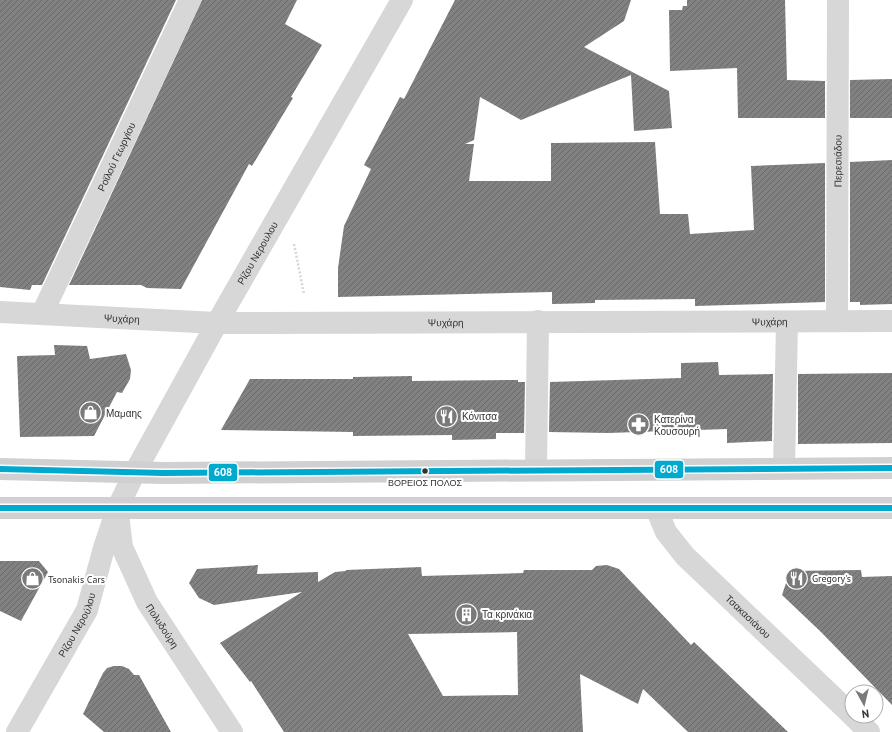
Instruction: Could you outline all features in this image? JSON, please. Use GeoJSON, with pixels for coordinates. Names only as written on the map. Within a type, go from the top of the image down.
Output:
{"type":"FeatureCollection","features":[{"type":"Feature","properties":{"kind":"main road"},"geometry":{"type":"LineString","coordinates":[[0,469],[135,472],[406,472],[892,468]]}},
{"type":"Feature","properties":{"kind":"main road"},"geometry":{"type":"LineString","coordinates":[[0,508],[892,508]]}},
{"type":"Feature","properties":{"kind":"street","name":"Ροϊλού Γεωργίου"},"geometry":{"type":"LineString","coordinates":[[42,314],[190,0]]}},
{"type":"Feature","properties":{"kind":"street","name":"Ρίζου Νερουλου"},"geometry":{"type":"LineString","coordinates":[[117,509],[135,472],[218,323],[402,0]]}},
{"type":"Feature","properties":{"kind":"street","name":"Περεσιάδου"},"geometry":{"type":"LineString","coordinates":[[837,321],[838,0]]}},
{"type":"Feature","properties":{"kind":"street","name":"Ψυχάρη"},"geometry":{"type":"LineString","coordinates":[[0,312],[218,323],[892,321]]}},
{"type":"Feature","properties":{"kind":"street"},"geometry":{"type":"LineString","coordinates":[[536,470],[538,322]]}},
{"type":"Feature","properties":{"kind":"street"},"geometry":{"type":"LineString","coordinates":[[784,468],[787,322]]}},
{"type":"Feature","properties":{"kind":"street","name":"Τσακασιάνου"},"geometry":{"type":"LineString","coordinates":[[656,508],[666,532],[685,556],[844,708]]}},
{"type":"Feature","properties":{"kind":"street","name":"Ρίζου Νερούλου"},"geometry":{"type":"LineString","coordinates":[[17,732],[87,610],[104,548],[117,509]]}},
{"type":"Feature","properties":{"kind":"street","name":"Πολυδούρη"},"geometry":{"type":"LineString","coordinates":[[117,509],[122,547],[147,602],[232,732]]}},
{"type":"Feature","properties":{"kind":"street","name":"Τσακασιάνου"},"geometry":{"type":"LineString","coordinates":[[861,724],[870,732]]}},
{"type":"Feature","properties":{"kind":"path"},"geometry":{"type":"LineString","coordinates":[[286,202],[309,322]]}},
{"type":"Feature","properties":{"kind":"building"},"geometry":{"type":"Polygon","coordinates":[[[0,0],[176,0],[42,285],[32,285],[30,290],[0,287],[0,0]]]}},
{"type":"Feature","properties":{"kind":"building"},"geometry":{"type":"Polygon","coordinates":[[[202,0],[297,0],[285,24],[322,45],[291,97],[293,98],[252,166],[249,164],[181,289],[147,288],[141,285],[69,285],[202,0]]]}},
{"type":"Feature","properties":{"kind":"building"},"geometry":{"type":"Polygon","coordinates":[[[455,0],[631,0],[624,21],[584,47],[669,91],[672,128],[634,131],[631,75],[521,120],[480,97],[474,140],[465,144],[474,144],[469,181],[551,181],[551,143],[655,142],[660,214],[688,214],[690,234],[754,230],[751,166],[825,163],[825,302],[695,306],[695,299],[595,300],[595,303],[552,304],[552,292],[338,297],[338,268],[344,226],[371,169],[364,165],[400,97],[404,99],[455,0]]]}},
{"type":"Feature","properties":{"kind":"building"},"geometry":{"type":"Polygon","coordinates":[[[687,0],[785,0],[787,80],[825,81],[825,118],[738,118],[737,68],[670,71],[669,10],[682,10],[683,6],[687,6],[687,0]]]}},
{"type":"Feature","properties":{"kind":"building"},"geometry":{"type":"Polygon","coordinates":[[[892,79],[892,118],[850,118],[850,80],[892,79]]]}},
{"type":"Feature","properties":{"kind":"building"},"geometry":{"type":"Polygon","coordinates":[[[892,160],[892,304],[860,305],[860,302],[850,302],[850,162],[892,160]]]}},
{"type":"Feature","properties":{"kind":"building"},"geometry":{"type":"Polygon","coordinates":[[[54,345],[87,346],[90,359],[126,354],[131,370],[130,379],[122,393],[117,392],[94,436],[20,437],[17,356],[55,355],[54,345]]]}},
{"type":"Feature","properties":{"kind":"building"},"geometry":{"type":"Polygon","coordinates":[[[718,362],[719,375],[773,374],[772,441],[727,443],[727,429],[608,433],[549,432],[550,382],[681,378],[681,363],[718,362]]]}},
{"type":"Feature","properties":{"kind":"building"},"geometry":{"type":"Polygon","coordinates":[[[892,373],[892,443],[798,444],[798,374],[892,373]]]}},
{"type":"Feature","properties":{"kind":"building"},"geometry":{"type":"Polygon","coordinates":[[[412,376],[412,381],[518,380],[518,382],[525,382],[524,433],[496,433],[496,439],[452,440],[452,435],[353,436],[353,432],[221,430],[250,379],[353,379],[353,377],[412,376]]]}},
{"type":"Feature","properties":{"kind":"building"},"geometry":{"type":"Polygon","coordinates":[[[0,561],[39,561],[48,572],[21,621],[0,611],[0,561]]]}},
{"type":"Feature","properties":{"kind":"building"},"geometry":{"type":"Polygon","coordinates":[[[258,565],[257,574],[318,572],[318,582],[335,572],[346,570],[421,567],[422,576],[523,573],[524,570],[592,570],[596,566],[607,565],[619,569],[691,645],[694,642],[788,732],[688,732],[643,689],[638,704],[580,674],[583,732],[284,732],[251,681],[250,682],[220,643],[302,592],[214,605],[199,598],[189,583],[197,569],[258,565]],[[517,632],[408,634],[443,696],[518,695],[517,632]]]}},
{"type":"Feature","properties":{"kind":"building"},"geometry":{"type":"Polygon","coordinates":[[[861,570],[862,577],[892,576],[892,705],[884,697],[884,684],[872,684],[821,632],[782,595],[790,571],[861,570]]]}},
{"type":"Feature","properties":{"kind":"building"},"geometry":{"type":"Polygon","coordinates":[[[122,666],[129,669],[134,675],[139,675],[171,732],[104,732],[83,714],[103,673],[107,668],[122,666]]]}},
{"type":"Feature","properties":{"kind":"transit line","name":"608"},"geometry":{"type":"LineString","coordinates":[[0,469],[164,473],[892,468]]}},
{"type":"Feature","properties":{"kind":"transit line","name":"608"},"geometry":{"type":"LineString","coordinates":[[0,508],[892,508]]}},
{"type":"Feature","properties":{"kind":"place","name":"Μαμαης"},"geometry":{"type":"Point","coordinates":[90,413]}},
{"type":"Feature","properties":{"kind":"place","name":"Κόνιτσα"},"geometry":{"type":"Point","coordinates":[446,416]}},
{"type":"Feature","properties":{"kind":"place","name":"Κατερίνα Κουσουρή"},"geometry":{"type":"Point","coordinates":[638,425]}},
{"type":"Feature","properties":{"kind":"place","name":"ΒΟΡΕΙΟΣ ΠΟΛΟΣ"},"geometry":{"type":"Point","coordinates":[425,471]}},
{"type":"Feature","properties":{"kind":"place","name":"Gregory's"},"geometry":{"type":"Point","coordinates":[796,578]}},
{"type":"Feature","properties":{"kind":"place","name":"Tsonakis Cars"},"geometry":{"type":"Point","coordinates":[33,579]}},
{"type":"Feature","properties":{"kind":"place","name":"Τα κρινάκια"},"geometry":{"type":"Point","coordinates":[467,614]}}]}
